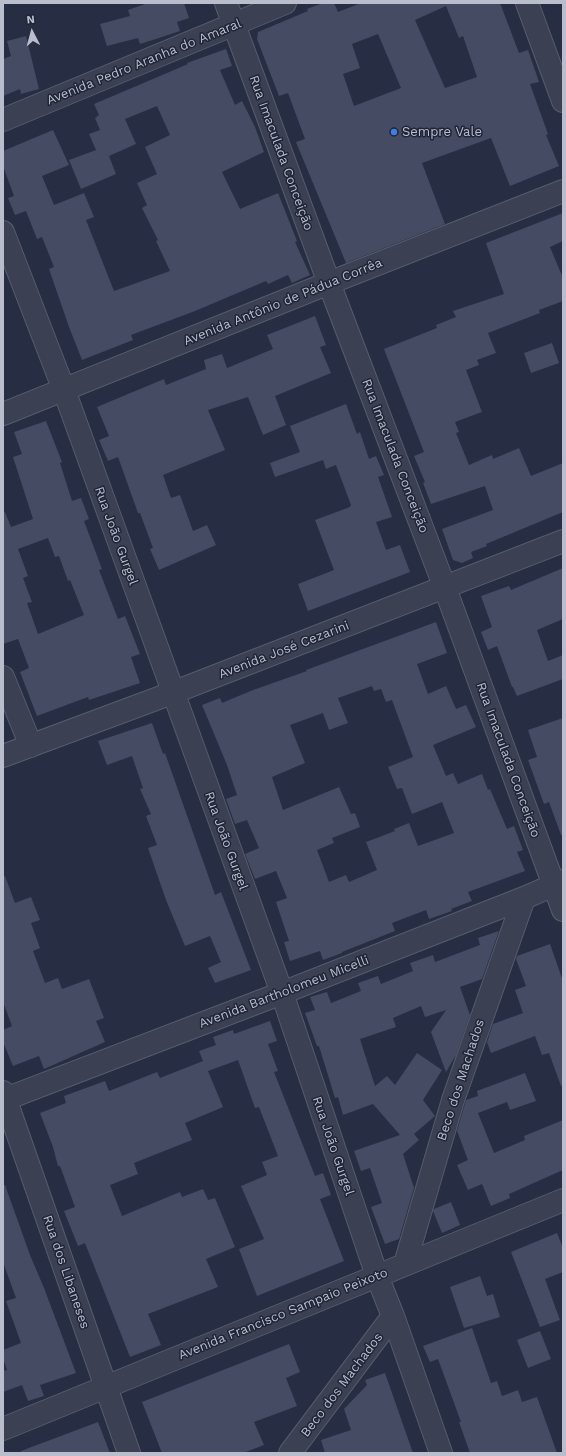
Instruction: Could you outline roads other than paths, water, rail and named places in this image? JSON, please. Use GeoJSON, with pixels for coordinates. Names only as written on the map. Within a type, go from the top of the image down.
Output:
{"type":"FeatureCollection","features":[{"type":"Feature","properties":{"kind":"street","name":"Rua Imaculada Conceição"},"geometry":{"type":"LineString","coordinates":[[226,3],[328,283],[558,882],[563,910]]}},
{"type":"Feature","properties":{"kind":"street","name":"Avenida Pedro Aranha do Amaral"},"geometry":{"type":"LineString","coordinates":[[3,120],[285,3]]}},
{"type":"Feature","properties":{"kind":"street"},"geometry":{"type":"LineString","coordinates":[[527,3],[563,101]]}},
{"type":"Feature","properties":{"kind":"street","name":"Avenida Antônio de Pádua Corrêa"},"geometry":{"type":"LineString","coordinates":[[3,414],[328,283],[563,191]]}},
{"type":"Feature","properties":{"kind":"street","name":"Rua João Gurgel"},"geometry":{"type":"LineString","coordinates":[[3,232],[64,390],[172,693],[282,993],[377,1276],[393,1316],[441,1453]]}},
{"type":"Feature","properties":{"kind":"street","name":"Avenida José Cezarini"},"geometry":{"type":"LineString","coordinates":[[3,756],[172,693],[563,541]]}},
{"type":"Feature","properties":{"kind":"street"},"geometry":{"type":"LineString","coordinates":[[3,677],[31,746]]}},
{"type":"Feature","properties":{"kind":"street","name":"Avenida Bartholomeu Micelli"},"geometry":{"type":"LineString","coordinates":[[4,1097],[282,993],[524,898],[558,882]]}},
{"type":"Feature","properties":{"kind":"street","name":"Beco dos Machados"},"geometry":{"type":"LineString","coordinates":[[405,1264],[453,1100],[524,898]]}},
{"type":"Feature","properties":{"kind":"street","name":"Rua dos Libaneses"},"geometry":{"type":"LineString","coordinates":[[4,1097],[129,1453]]}},
{"type":"Feature","properties":{"kind":"street","name":"Avenida Francisco Sampaio Peixoto"},"geometry":{"type":"LineString","coordinates":[[3,1429],[563,1200]]}},
{"type":"Feature","properties":{"kind":"street","name":"Beco dos Machados"},"geometry":{"type":"LineString","coordinates":[[290,1453],[393,1316]]}},
{"type":"Feature","properties":{"kind":"place","name":"Sempre Vale"},"geometry":{"type":"Point","coordinates":[394,132]}}]}
